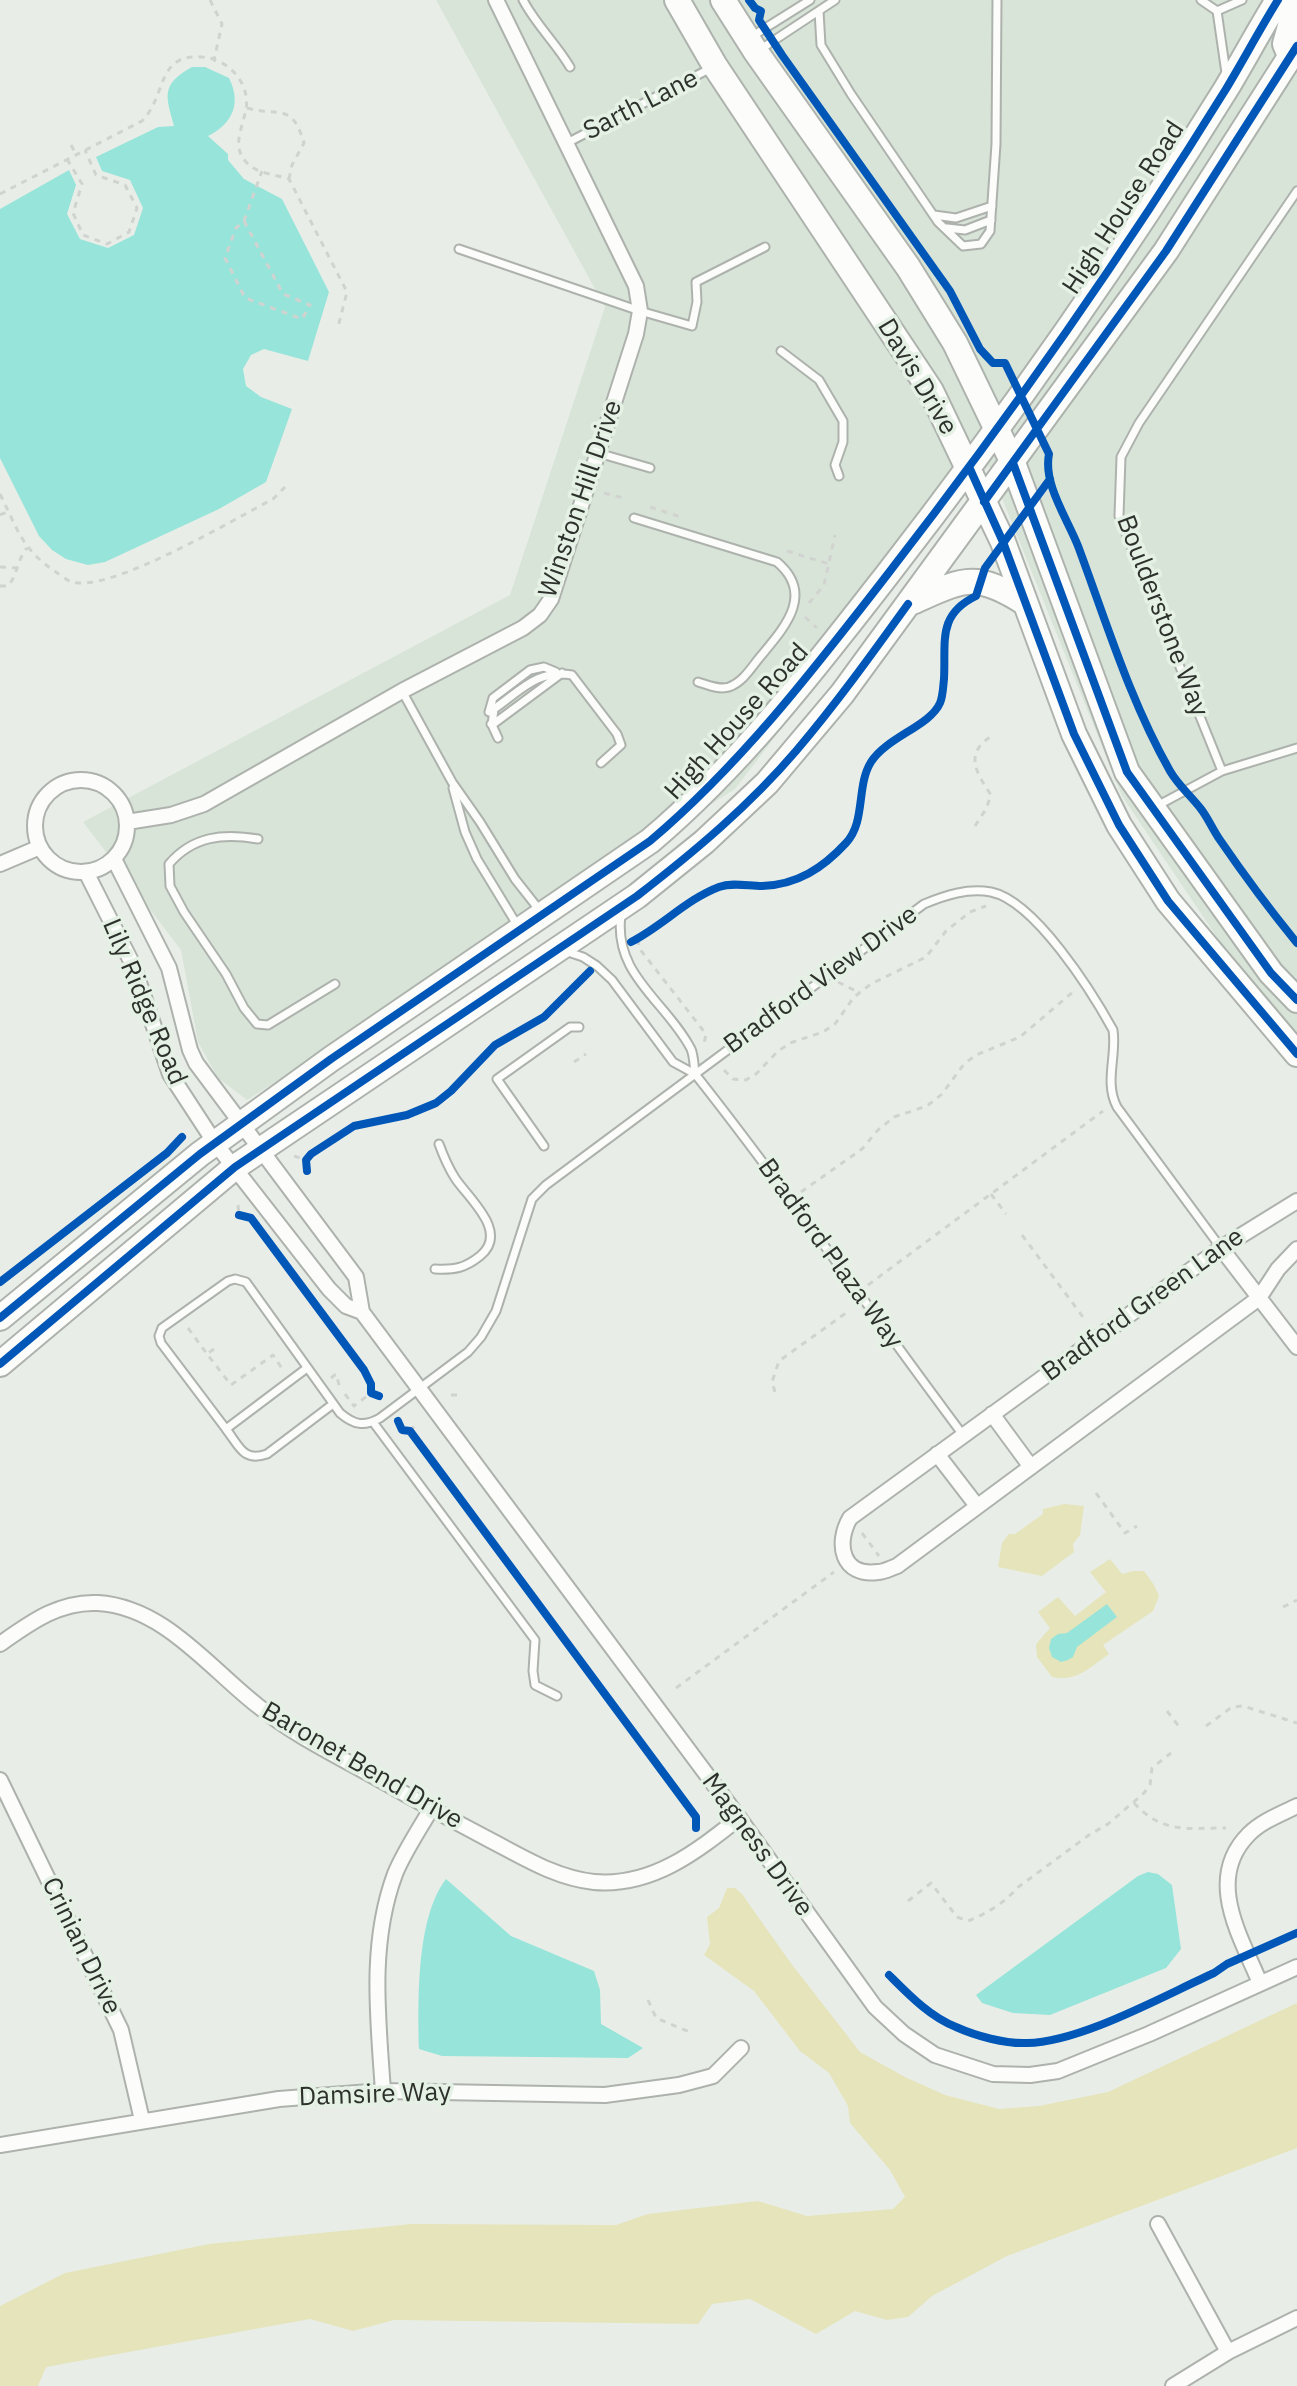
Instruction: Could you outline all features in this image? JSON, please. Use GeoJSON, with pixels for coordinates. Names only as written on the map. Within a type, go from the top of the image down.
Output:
{"type":"FeatureCollection","features":[{"type":"Feature","properties":{"kind":"main road","name":"Davis Drive"},"geometry":{"type":"LineString","coordinates":[[677,0],[715,66],[931,391],[1003,542],[1074,734],[1119,825],[1168,901],[1297,1054]]}},
{"type":"Feature","properties":{"kind":"main road","name":"Davis Drive"},"geometry":{"type":"LineString","coordinates":[[723,0],[908,267],[955,343],[1013,463],[1127,772],[1271,973],[1297,1000]]}},
{"type":"Feature","properties":{"kind":"main road","name":"High House Road"},"geometry":{"type":"LineString","coordinates":[[0,1318],[240,1124],[650,841],[693,805],[792,697],[970,469],[1067,331],[1227,87],[1278,0]]}},
{"type":"Feature","properties":{"kind":"main road"},"geometry":{"type":"LineString","coordinates":[[1295,55],[1285,44],[1297,1]]}},
{"type":"Feature","properties":{"kind":"main road","name":"High House Road"},"geometry":{"type":"LineString","coordinates":[[0,1364],[235,1167],[622,905],[682,861],[767,783],[842,694],[1013,463],[1166,251],[1295,55]]}},
{"type":"Feature","properties":{"kind":"main road"},"geometry":{"type":"LineString","coordinates":[[908,604],[957,583],[982,580],[1025,603]]}},
{"type":"Feature","properties":{"kind":"street","name":"Winston Hill Drive"},"geometry":{"type":"LineString","coordinates":[[127,822],[171,815],[204,804],[402,691],[523,628],[540,615],[551,599],[636,334],[640,311],[636,286],[496,0]]}},
{"type":"Feature","properties":{"kind":"street"},"geometry":{"type":"LineString","coordinates":[[73,781],[96,783],[109,790],[124,810],[127,822],[126,837],[114,859],[101,868],[86,872],[57,866],[40,847],[36,835],[38,811],[52,791],[73,781]]}},
{"type":"Feature","properties":{"kind":"street"},"geometry":{"type":"LineString","coordinates":[[0,864],[40,847]]}},
{"type":"Feature","properties":{"kind":"street","name":"Lily Ridge Road"},"geometry":{"type":"LineString","coordinates":[[114,859],[169,968],[196,1063],[260,1151]]}},
{"type":"Feature","properties":{"kind":"street","name":"Lily Ridge Road"},"geometry":{"type":"LineString","coordinates":[[86,872],[139,980],[170,1074],[215,1143],[235,1167]]}},
{"type":"Feature","properties":{"kind":"street","name":"Magness Drive"},"geometry":{"type":"LineString","coordinates":[[260,1151],[356,1277],[362,1312],[739,1818],[875,2007],[904,2034],[935,2055],[993,2074],[1030,2075],[1058,2071],[1297,1967]]}},
{"type":"Feature","properties":{"kind":"street","name":"Magness Drive"},"geometry":{"type":"LineString","coordinates":[[235,1167],[329,1289],[346,1306],[362,1312]]}},
{"type":"Feature","properties":{"kind":"street","name":"Bradford Green Lane"},"geometry":{"type":"LineString","coordinates":[[850,1518],[1221,1248],[1297,1201]]}},
{"type":"Feature","properties":{"kind":"street"},"geometry":{"type":"LineString","coordinates":[[1221,1248],[1297,1347]]}},
{"type":"Feature","properties":{"kind":"street","name":"Bradford Green Lane"},"geometry":{"type":"LineString","coordinates":[[888,1569],[897,1566],[1259,1298],[1278,1269],[1297,1249]]}},
{"type":"Feature","properties":{"kind":"street"},"geometry":{"type":"LineString","coordinates":[[992,1414],[1031,1467]]}},
{"type":"Feature","properties":{"kind":"street"},"geometry":{"type":"LineString","coordinates":[[937,1454],[977,1506]]}},
{"type":"Feature","properties":{"kind":"street"},"geometry":{"type":"LineString","coordinates":[[850,1518],[842,1531],[840,1543],[847,1561],[856,1569],[866,1572],[888,1569]]}},
{"type":"Feature","properties":{"kind":"street","name":"Baronet Bend Drive"},"geometry":{"type":"LineString","coordinates":[[0,1644],[35,1619],[79,1604],[99,1603],[142,1614],[168,1630],[259,1707],[299,1734],[431,1809],[564,1876],[594,1882],[651,1876],[683,1860],[739,1818]]}},
{"type":"Feature","properties":{"kind":"street","name":"Crinian Drive"},"geometry":{"type":"LineString","coordinates":[[0,1780],[121,2030],[142,2120]]}},
{"type":"Feature","properties":{"kind":"street"},"geometry":{"type":"LineString","coordinates":[[1260,1983],[1232,1918],[1226,1889],[1229,1874],[1236,1854],[1249,1833],[1297,1806]]}},
{"type":"Feature","properties":{"kind":"street"},"geometry":{"type":"LineString","coordinates":[[383,2091],[376,1968],[381,1928],[396,1873],[431,1809]]}},
{"type":"Feature","properties":{"kind":"street","name":"Damsire Way"},"geometry":{"type":"LineString","coordinates":[[0,2145],[279,2099],[383,2091],[605,2095],[679,2085],[713,2076],[741,2048]]}},
{"type":"Feature","properties":{"kind":"street"},"geometry":{"type":"LineString","coordinates":[[1158,2224],[1228,2352]]}},
{"type":"Feature","properties":{"kind":"street"},"geometry":{"type":"LineString","coordinates":[[1173,2386],[1228,2352],[1297,2318]]}},
{"type":"Feature","properties":{"kind":"lane"},"geometry":{"type":"LineString","coordinates":[[523,0],[540,27],[559,47],[570,67]]}},
{"type":"Feature","properties":{"kind":"lane"},"geometry":{"type":"LineString","coordinates":[[752,45],[810,0]]}},
{"type":"Feature","properties":{"kind":"lane"},"geometry":{"type":"LineString","coordinates":[[752,45],[835,0]]}},
{"type":"Feature","properties":{"kind":"lane"},"geometry":{"type":"LineString","coordinates":[[819,11],[821,45],[851,94],[934,215],[963,246],[981,244],[990,231],[997,0]]}},
{"type":"Feature","properties":{"kind":"lane"},"geometry":{"type":"LineString","coordinates":[[1201,0],[1217,11],[1227,87]]}},
{"type":"Feature","properties":{"kind":"lane"},"geometry":{"type":"LineString","coordinates":[[1217,11],[1242,0]]}},
{"type":"Feature","properties":{"kind":"lane","name":"Sarth Lane"},"geometry":{"type":"LineString","coordinates":[[567,143],[715,66]]}},
{"type":"Feature","properties":{"kind":"lane","name":"Boulderstone Way"},"geometry":{"type":"LineString","coordinates":[[1222,771],[1119,516],[1121,457],[1139,423],[1297,191]]}},
{"type":"Feature","properties":{"kind":"lane"},"geometry":{"type":"LineString","coordinates":[[934,215],[956,218],[992,206]]}},
{"type":"Feature","properties":{"kind":"lane"},"geometry":{"type":"LineString","coordinates":[[945,228],[965,230],[991,220]]}},
{"type":"Feature","properties":{"kind":"lane"},"geometry":{"type":"LineString","coordinates":[[459,249],[692,326],[697,302],[696,282],[765,247]]}},
{"type":"Feature","properties":{"kind":"lane"},"geometry":{"type":"LineString","coordinates":[[781,351],[819,380],[843,421],[843,442],[835,465],[839,476]]}},
{"type":"Feature","properties":{"kind":"lane"},"geometry":{"type":"LineString","coordinates":[[598,453],[650,468]]}},
{"type":"Feature","properties":{"kind":"lane"},"geometry":{"type":"LineString","coordinates":[[634,518],[777,562],[789,574],[794,592],[793,614],[749,671],[730,687],[698,682]]}},
{"type":"Feature","properties":{"kind":"lane"},"geometry":{"type":"LineString","coordinates":[[498,738],[488,716],[493,698],[530,670],[544,667],[572,675],[617,734],[621,745],[601,763]]}},
{"type":"Feature","properties":{"kind":"lane"},"geometry":{"type":"LineString","coordinates":[[492,725],[559,672]]}},
{"type":"Feature","properties":{"kind":"lane"},"geometry":{"type":"LineString","coordinates":[[402,691],[452,782],[543,916]]}},
{"type":"Feature","properties":{"kind":"lane"},"geometry":{"type":"LineString","coordinates":[[1153,809],[1222,771],[1297,748]]}},
{"type":"Feature","properties":{"kind":"lane"},"geometry":{"type":"LineString","coordinates":[[452,782],[465,832],[477,859],[521,931]]}},
{"type":"Feature","properties":{"kind":"lane"},"geometry":{"type":"LineString","coordinates":[[258,839],[232,835],[200,841],[180,852],[169,864],[170,886],[244,1008],[257,1024],[268,1025],[335,984]]}},
{"type":"Feature","properties":{"kind":"lane","name":"Bradford View Drive"},"geometry":{"type":"LineString","coordinates":[[373,1422],[468,1352],[481,1337],[496,1311],[532,1199],[546,1185],[924,904],[942,896],[976,891],[994,893],[1012,901],[1042,927],[1113,1030],[1115,1043],[1110,1085],[1117,1107],[1221,1248]]}},
{"type":"Feature","properties":{"kind":"lane","name":"Bradford Plaza Way"},"geometry":{"type":"LineString","coordinates":[[622,905],[618,932],[621,949],[630,968],[692,1051],[695,1074]]}},
{"type":"Feature","properties":{"kind":"lane","name":"Bradford Plaza Way"},"geometry":{"type":"LineString","coordinates":[[559,949],[583,957],[597,966],[612,980],[673,1062],[695,1074],[791,1199],[963,1435]]}},
{"type":"Feature","properties":{"kind":"lane"},"geometry":{"type":"LineString","coordinates":[[544,1146],[524,1122],[497,1079],[570,1027],[579,1027]]}},
{"type":"Feature","properties":{"kind":"lane"},"geometry":{"type":"LineString","coordinates":[[435,1269],[466,1267],[485,1252],[491,1240],[487,1219],[453,1176],[439,1144]]}},
{"type":"Feature","properties":{"kind":"lane"},"geometry":{"type":"LineString","coordinates":[[333,1404],[267,1454],[254,1459],[226,1429],[161,1343],[159,1336],[162,1328],[228,1281],[246,1282],[333,1404],[350,1421],[373,1422],[535,1640],[535,1685],[557,1696]]}},
{"type":"Feature","properties":{"kind":"lane"},"geometry":{"type":"LineString","coordinates":[[226,1429],[307,1368]]}},
{"type":"Feature","properties":{"kind":"path"},"geometry":{"type":"LineString","coordinates":[[210,0],[222,24],[214,59]]}},
{"type":"Feature","properties":{"kind":"path"},"geometry":{"type":"LineString","coordinates":[[0,194],[142,121],[152,112],[162,79],[182,59],[199,56],[225,63],[238,76],[246,108],[237,142],[242,157],[253,169],[289,179]]}},
{"type":"Feature","properties":{"kind":"path"},"geometry":{"type":"LineString","coordinates":[[246,108],[260,112],[285,111],[295,118],[304,143],[292,165],[289,179],[347,292],[338,327]]}},
{"type":"Feature","properties":{"kind":"path"},"geometry":{"type":"LineString","coordinates":[[71,145],[76,154]]}},
{"type":"Feature","properties":{"kind":"path"},"geometry":{"type":"LineString","coordinates":[[67,159],[82,184],[73,213],[83,235],[107,244],[129,232],[137,208],[125,185],[96,175],[85,150]]}},
{"type":"Feature","properties":{"kind":"path"},"geometry":{"type":"LineString","coordinates":[[244,221],[283,294],[310,305],[302,319],[245,298],[225,258],[236,228],[244,221],[262,171]]}},
{"type":"Feature","properties":{"kind":"path"},"geometry":{"type":"LineString","coordinates":[[0,494],[27,548],[45,565],[71,582],[91,583],[115,577],[273,499],[285,487]]}},
{"type":"Feature","properties":{"kind":"path"},"geometry":{"type":"LineString","coordinates":[[602,492],[627,499]]}},
{"type":"Feature","properties":{"kind":"path"},"geometry":{"type":"LineString","coordinates":[[0,515],[9,511]]}},
{"type":"Feature","properties":{"kind":"path"},"geometry":{"type":"LineString","coordinates":[[817,628],[803,614],[824,585],[835,535]]}},
{"type":"Feature","properties":{"kind":"path"},"geometry":{"type":"LineString","coordinates":[[0,586],[8,586],[18,559],[27,548]]}},
{"type":"Feature","properties":{"kind":"path"},"geometry":{"type":"LineString","coordinates":[[0,567],[17,568]]}},
{"type":"Feature","properties":{"kind":"path"},"geometry":{"type":"LineString","coordinates":[[975,826],[991,795],[980,778],[974,757],[979,744],[993,735]]}},
{"type":"Feature","properties":{"kind":"path"},"geometry":{"type":"LineString","coordinates":[[724,1070],[733,1079],[746,1080],[790,1043],[823,1032],[835,1024],[871,984],[926,957],[946,931],[970,912],[1012,901]]}},
{"type":"Feature","properties":{"kind":"path"},"geometry":{"type":"LineString","coordinates":[[651,931],[634,940],[706,1034],[704,1045]]}},
{"type":"Feature","properties":{"kind":"path"},"geometry":{"type":"LineString","coordinates":[[830,973],[839,984],[860,993]]}},
{"type":"Feature","properties":{"kind":"path"},"geometry":{"type":"LineString","coordinates":[[791,1199],[862,1149],[894,1117],[927,1106],[942,1094],[964,1064],[976,1055],[1020,1037],[1053,1006],[1083,984]]}},
{"type":"Feature","properties":{"kind":"path"},"geometry":{"type":"LineString","coordinates":[[574,1062],[586,1054]]}},
{"type":"Feature","properties":{"kind":"path"},"geometry":{"type":"LineString","coordinates":[[868,1285],[1100,1113]]}},
{"type":"Feature","properties":{"kind":"path"},"geometry":{"type":"LineString","coordinates":[[294,1156],[308,1157],[307,1171]]}},
{"type":"Feature","properties":{"kind":"path"},"geometry":{"type":"LineString","coordinates":[[991,1194],[1006,1214]]}},
{"type":"Feature","properties":{"kind":"path"},"geometry":{"type":"LineString","coordinates":[[238,1205],[239,1215],[251,1218]]}},
{"type":"Feature","properties":{"kind":"path"},"geometry":{"type":"LineString","coordinates":[[1022,1235],[1083,1317]]}},
{"type":"Feature","properties":{"kind":"path"},"geometry":{"type":"LineString","coordinates":[[775,1392],[772,1382],[779,1361],[846,1313]]}},
{"type":"Feature","properties":{"kind":"path"},"geometry":{"type":"LineString","coordinates":[[187,1327],[207,1354]]}},
{"type":"Feature","properties":{"kind":"path"},"geometry":{"type":"LineString","coordinates":[[371,1384],[371,1393],[379,1396]]}},
{"type":"Feature","properties":{"kind":"path"},"geometry":{"type":"LineString","coordinates":[[451,1395],[463,1395]]}},
{"type":"Feature","properties":{"kind":"path"},"geometry":{"type":"LineString","coordinates":[[409,1428],[419,1443]]}},
{"type":"Feature","properties":{"kind":"path"},"geometry":{"type":"LineString","coordinates":[[1096,1493],[1125,1533],[1137,1526]]}},
{"type":"Feature","properties":{"kind":"path"},"geometry":{"type":"LineString","coordinates":[[850,1518],[888,1569]]}},
{"type":"Feature","properties":{"kind":"path"},"geometry":{"type":"LineString","coordinates":[[676,1688],[847,1561]]}},
{"type":"Feature","properties":{"kind":"path"},"geometry":{"type":"LineString","coordinates":[[1283,1607],[1297,1600]]}},
{"type":"Feature","properties":{"kind":"path"},"geometry":{"type":"LineString","coordinates":[[1206,1726],[1232,1707],[1243,1706],[1297,1723]]}},
{"type":"Feature","properties":{"kind":"path"},"geometry":{"type":"LineString","coordinates":[[1167,1711],[1181,1729]]}},
{"type":"Feature","properties":{"kind":"path"},"geometry":{"type":"LineString","coordinates":[[908,1901],[931,1883],[957,1917],[968,1921],[977,1918],[1134,1803],[1150,1785],[1152,1768],[1171,1753]]}},
{"type":"Feature","properties":{"kind":"path"},"geometry":{"type":"LineString","coordinates":[[1134,1803],[1155,1821],[1172,1828],[1226,1828]]}},
{"type":"Feature","properties":{"kind":"path"},"geometry":{"type":"LineString","coordinates":[[648,2000],[656,2018],[692,2033]]}},
{"type":"Feature","properties":{"kind":"shaded area"},"geometry":{"type":"Polygon","coordinates":[[[436,0],[1297,0],[1297,1037],[1245,979],[1122,796],[989,466],[918,550],[735,789],[247,1100],[218,1078],[198,1042],[181,950],[83,822],[510,595],[605,307],[436,0]]]}},
{"type":"Feature","properties":{"kind":"shaded area"},"geometry":{"type":"Polygon","coordinates":[[[1064,1504],[1084,1506],[1080,1535],[1073,1544],[1074,1552],[1042,1576],[998,1567],[1002,1543],[1009,1534],[1015,1534],[1043,1514],[1043,1509],[1064,1504]]]}},
{"type":"Feature","properties":{"kind":"shaded area"},"geometry":{"type":"Polygon","coordinates":[[[1110,1559],[1122,1574],[1144,1571],[1159,1596],[1153,1611],[1103,1645],[1109,1654],[1089,1669],[1076,1676],[1052,1677],[1037,1657],[1036,1644],[1050,1628],[1038,1612],[1058,1597],[1075,1616],[1106,1592],[1090,1572],[1110,1559]]]}},
{"type":"Feature","properties":{"kind":"shaded area"},"geometry":{"type":"Polygon","coordinates":[[[727,1888],[735,1888],[742,1894],[860,2052],[945,2095],[999,2109],[1039,2106],[1108,2092],[1297,2003],[1297,2148],[1007,2256],[932,2296],[908,2317],[887,2320],[855,2311],[816,2334],[750,2299],[712,2304],[698,2324],[394,2320],[353,2331],[310,2319],[46,2367],[38,2386],[0,2386],[0,2306],[65,2273],[209,2244],[412,2224],[616,2225],[648,2214],[758,2201],[807,2216],[893,2209],[905,2197],[890,2170],[850,2123],[848,2106],[829,2073],[800,2051],[754,1991],[704,1955],[710,1944],[707,1917],[719,1908],[727,1888]]]}},
{"type":"Feature","properties":{"kind":"water"},"geometry":{"type":"Polygon","coordinates":[[[192,67],[205,67],[229,78],[235,96],[232,112],[223,126],[208,136],[228,154],[228,160],[244,179],[282,199],[329,292],[308,361],[264,349],[251,355],[243,369],[246,386],[261,397],[292,409],[266,482],[219,509],[105,562],[88,565],[66,559],[39,536],[0,458],[0,209],[69,170],[76,185],[67,214],[80,239],[108,248],[134,235],[143,208],[130,180],[102,171],[96,157],[158,127],[174,126],[168,92],[175,80],[192,67]]]}},
{"type":"Feature","properties":{"kind":"water"},"geometry":{"type":"Polygon","coordinates":[[[1107,1604],[1117,1617],[1077,1647],[1073,1657],[1061,1662],[1052,1657],[1049,1648],[1051,1639],[1067,1633],[1107,1604]]]}},
{"type":"Feature","properties":{"kind":"water"},"geometry":{"type":"Polygon","coordinates":[[[1148,1872],[1158,1874],[1172,1885],[1181,1949],[1166,1968],[1050,2015],[1013,2013],[982,2003],[976,1995],[1138,1876],[1148,1872]]]}},
{"type":"Feature","properties":{"kind":"water"},"geometry":{"type":"Polygon","coordinates":[[[446,1879],[511,1936],[594,1971],[600,1990],[601,2024],[643,2048],[628,2058],[442,2056],[419,2049],[419,1984],[424,1937],[436,1896],[446,1879]]]}},
{"type":"Feature","properties":{"kind":"cycle path"},"geometry":{"type":"LineString","coordinates":[[749,0],[761,11],[759,20],[782,55],[950,291],[980,349],[993,363],[1005,363],[1049,454],[1049,477],[1057,501],[1078,546],[1131,689],[1156,744],[1173,776],[1201,809],[1238,866],[1297,943]]}},
{"type":"Feature","properties":{"kind":"cycle path"},"geometry":{"type":"LineString","coordinates":[[0,1318],[200,1154],[331,1059],[650,841],[716,780],[776,714],[832,645],[1020,397],[1146,214],[1226,89],[1278,0]]}},
{"type":"Feature","properties":{"kind":"cycle path"},"geometry":{"type":"LineString","coordinates":[[984,502],[1166,251],[1297,46]]}},
{"type":"Feature","properties":{"kind":"cycle path"},"geometry":{"type":"LineString","coordinates":[[1013,463],[1127,772],[1271,973],[1297,1000]]}},
{"type":"Feature","properties":{"kind":"cycle path"},"geometry":{"type":"LineString","coordinates":[[970,469],[1003,542],[1074,734],[1119,825],[1168,901],[1297,1054]]}},
{"type":"Feature","properties":{"kind":"cycle path"},"geometry":{"type":"LineString","coordinates":[[631,942],[707,892],[735,884],[775,885],[798,879],[819,867],[846,843],[856,825],[866,772],[871,762],[887,745],[927,718],[940,703],[949,621],[964,603],[976,596],[985,568],[1050,479]]}},
{"type":"Feature","properties":{"kind":"cycle path"},"geometry":{"type":"LineString","coordinates":[[0,1364],[235,1167],[637,896],[700,845],[759,791],[796,751],[908,604]]}},
{"type":"Feature","properties":{"kind":"cycle path"},"geometry":{"type":"LineString","coordinates":[[307,1171],[306,1160],[311,1154],[354,1126],[407,1115],[436,1103],[495,1045],[544,1017],[590,971]]}},
{"type":"Feature","properties":{"kind":"cycle path"},"geometry":{"type":"LineString","coordinates":[[0,1282],[167,1153],[182,1137]]}},
{"type":"Feature","properties":{"kind":"cycle path"},"geometry":{"type":"LineString","coordinates":[[239,1215],[251,1218],[364,1370],[371,1384],[371,1393],[379,1396]]}},
{"type":"Feature","properties":{"kind":"cycle path"},"geometry":{"type":"LineString","coordinates":[[398,1421],[402,1430],[410,1431],[696,1817],[696,1828]]}},
{"type":"Feature","properties":{"kind":"cycle path"},"geometry":{"type":"LineString","coordinates":[[889,1975],[946,2023],[991,2039],[1027,2043],[1048,2041],[1122,2016],[1297,1933]]}}]}
